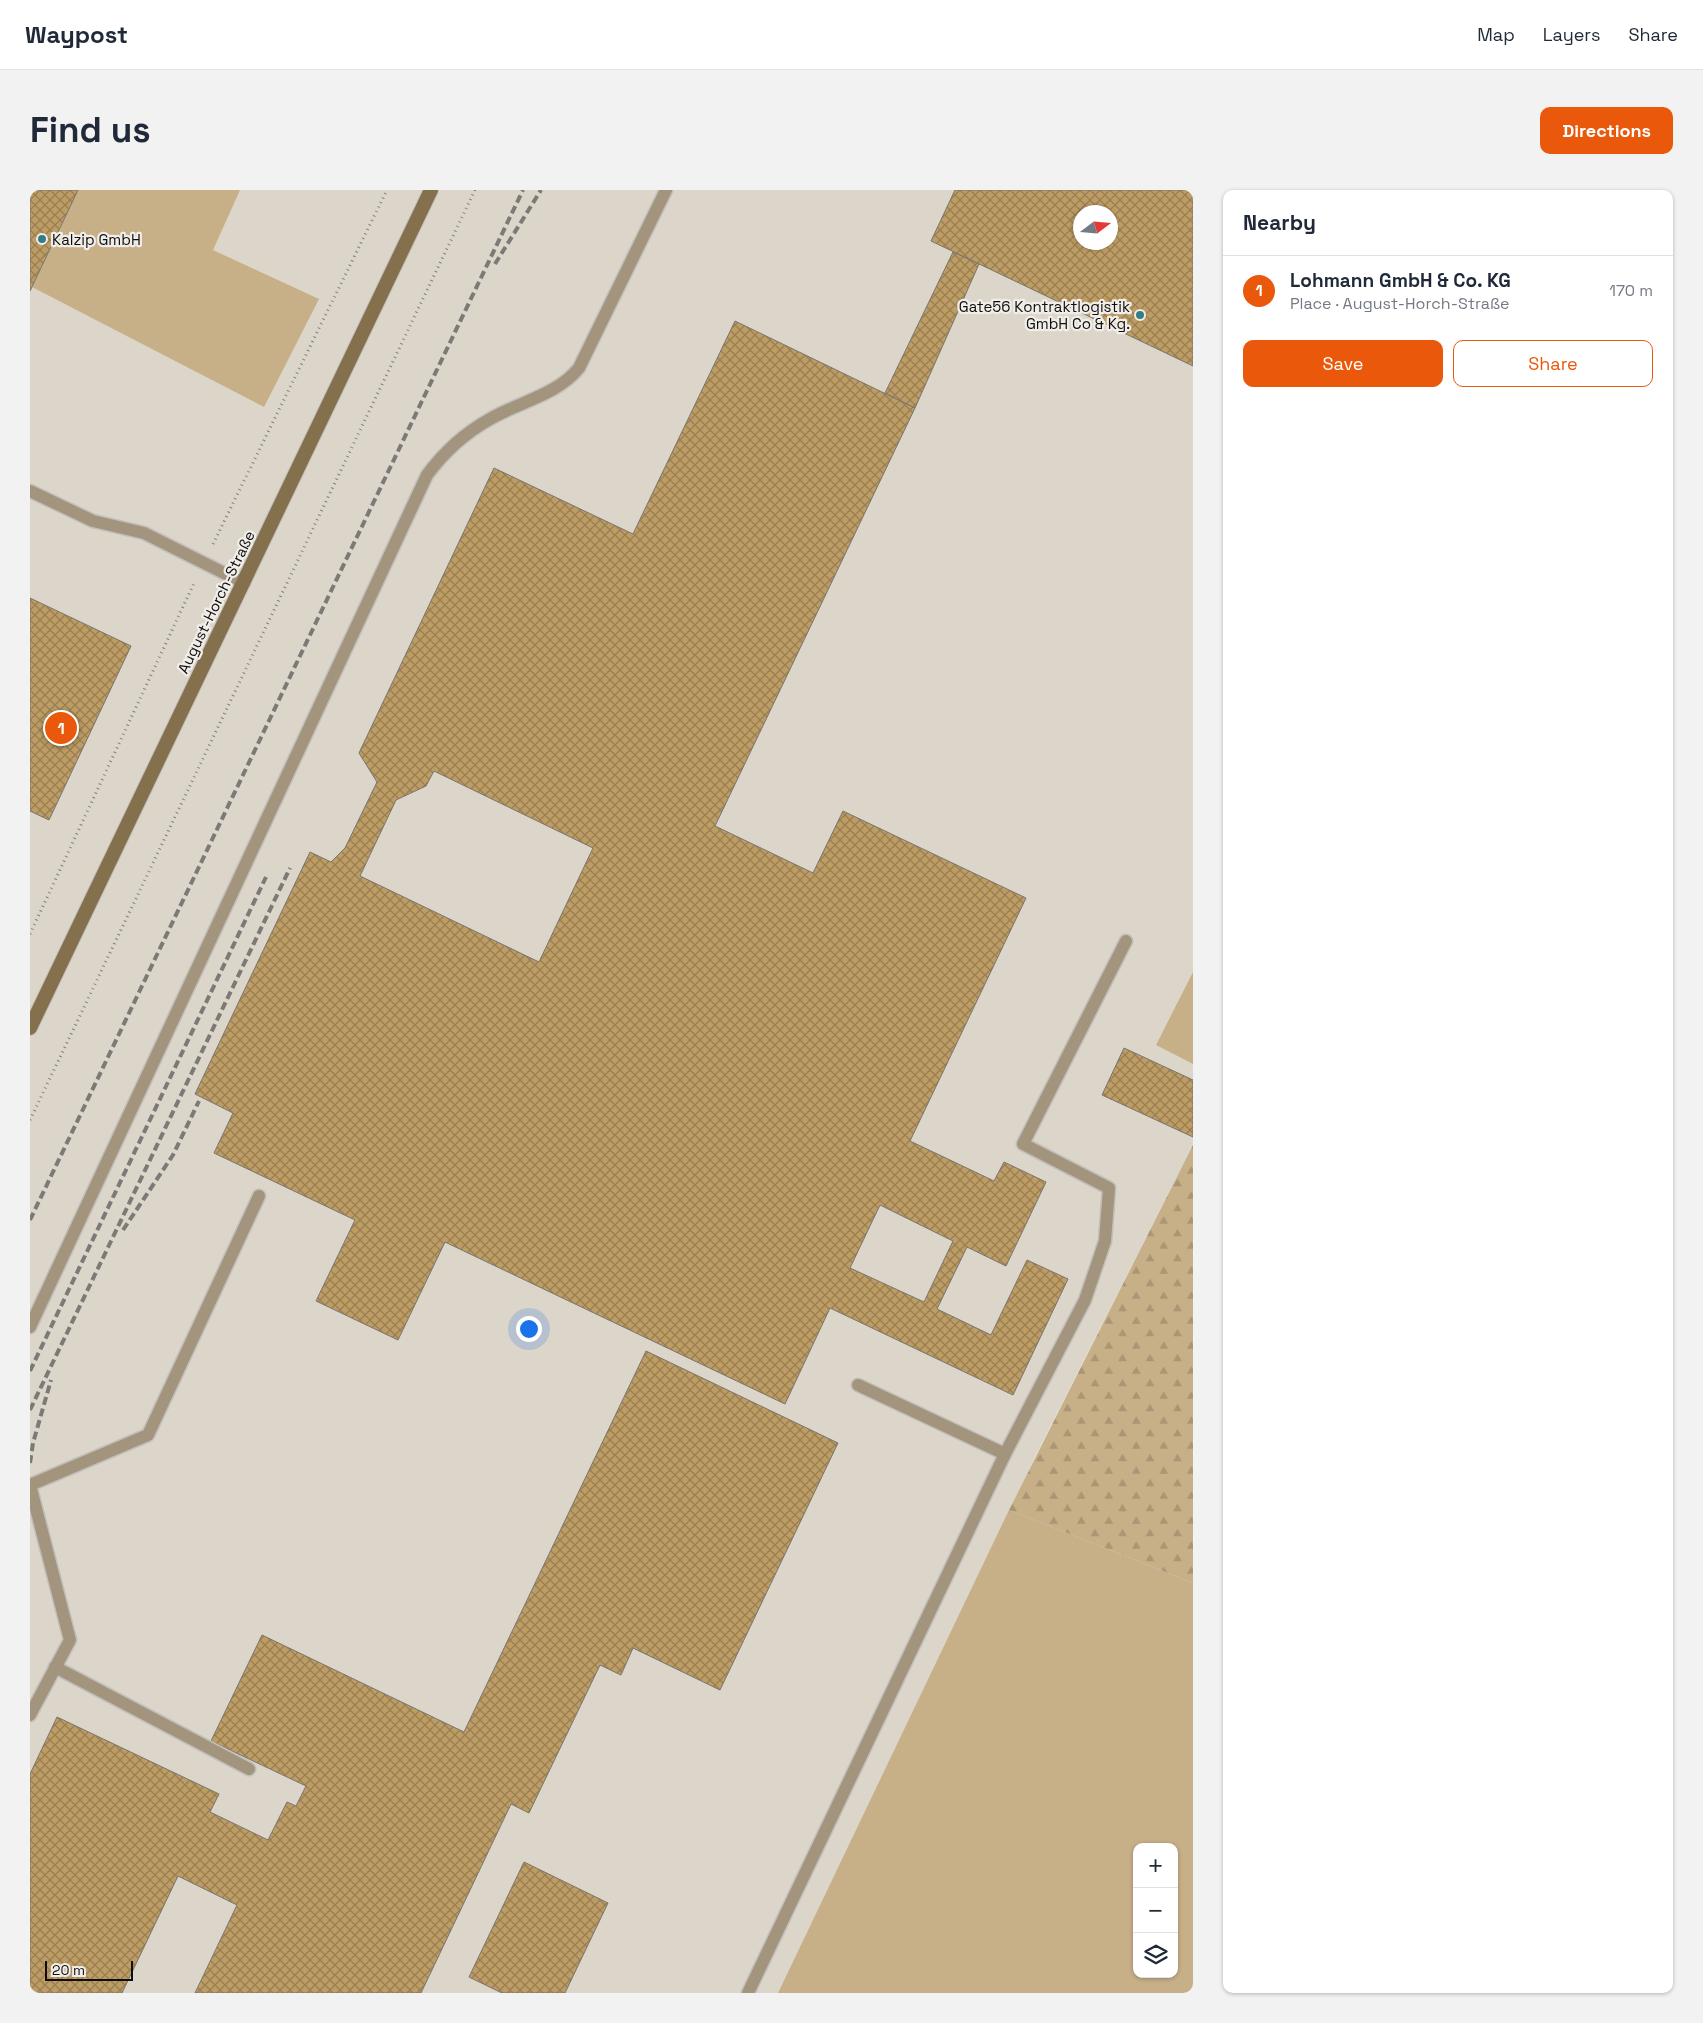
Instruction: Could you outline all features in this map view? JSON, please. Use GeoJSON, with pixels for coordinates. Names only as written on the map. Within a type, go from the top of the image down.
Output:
{"type":"FeatureCollection","features":[{"type":"Feature","properties":{"kind":"main road","name":"August-Horch-Straße"},"geometry":{"type":"LineString","coordinates":[[30,1028],[431,190]]}},
{"type":"Feature","properties":{"kind":"lane"},"geometry":{"type":"LineString","coordinates":[[30,1327],[427,475],[439,459],[490,418],[554,389],[571,378],[579,368],[666,190]]}},
{"type":"Feature","properties":{"kind":"lane"},"geometry":{"type":"LineString","coordinates":[[30,491],[93,521],[144,533],[244,583]]}},
{"type":"Feature","properties":{"kind":"lane"},"geometry":{"type":"LineString","coordinates":[[748,1993],[1005,1454],[1085,1300],[1105,1241],[1109,1188],[1023,1144],[1126,941]]}},
{"type":"Feature","properties":{"kind":"lane"},"geometry":{"type":"LineString","coordinates":[[30,1715],[70,1640],[30,1485],[148,1435],[259,1196]]}},
{"type":"Feature","properties":{"kind":"lane"},"geometry":{"type":"LineString","coordinates":[[858,1384],[1005,1454]]}},
{"type":"Feature","properties":{"kind":"lane"},"geometry":{"type":"LineString","coordinates":[[55,1667],[249,1769]]}},
{"type":"Feature","properties":{"kind":"path"},"geometry":{"type":"LineString","coordinates":[[30,1120],[475,190]]}},
{"type":"Feature","properties":{"kind":"shaded area"},"geometry":{"type":"Polygon","coordinates":[[[30,190],[1193,190],[1193,972],[1156,1045],[1193,1064],[1193,1145],[1036,1454],[778,1993],[30,1993],[30,190]]]}},
{"type":"Feature","properties":{"kind":"green space"},"geometry":{"type":"Polygon","coordinates":[[[78,190],[240,190],[213,250],[319,299],[264,407],[32,287],[78,190]]]}},
{"type":"Feature","properties":{"kind":"green space"},"geometry":{"type":"Polygon","coordinates":[[[1193,972],[1193,1064],[1156,1045],[1193,972]]]}},
{"type":"Feature","properties":{"kind":"green space"},"geometry":{"type":"Polygon","coordinates":[[[1193,1145],[1193,1583],[1009,1510],[1193,1145]]]}},
{"type":"Feature","properties":{"kind":"green space"},"geometry":{"type":"Polygon","coordinates":[[[1009,1510],[1193,1583],[1193,1993],[778,1993],[1009,1510]]]}},
{"type":"Feature","properties":{"kind":"building","name":"Kalzip GmbH"},"geometry":{"type":"Polygon","coordinates":[[[30,190],[78,190],[30,291],[30,190]]]}},
{"type":"Feature","properties":{"kind":"building","name":"Gate56 Kontraktlogistik GmbH Co & Kg."},"geometry":{"type":"Polygon","coordinates":[[[955,190],[1193,190],[1193,366],[931,241],[955,190]]]}},
{"type":"Feature","properties":{"kind":"building"},"geometry":{"type":"Polygon","coordinates":[[[953,252],[979,264],[915,408],[885,393],[953,252]]]}},
{"type":"Feature","properties":{"kind":"building"},"geometry":{"type":"Polygon","coordinates":[[[735,321],[915,408],[715,826],[813,873],[843,811],[1026,898],[910,1141],[994,1181],[1004,1162],[1046,1182],[1006,1266],[967,1247],[937,1309],[991,1335],[1027,1260],[1068,1279],[1013,1395],[830,1308],[785,1404],[445,1242],[398,1340],[316,1301],[355,1220],[214,1153],[233,1113],[195,1094],[310,852],[331,862],[345,848],[377,782],[359,753],[494,468],[633,534],[735,321]],[[434,771],[426,786],[396,800],[360,876],[539,962],[593,848],[434,771]],[[880,1205],[850,1268],[924,1302],[953,1241],[880,1205]]]}},
{"type":"Feature","properties":{"kind":"building"},"geometry":{"type":"Polygon","coordinates":[[[30,598],[131,646],[49,820],[30,811],[30,598]]]}},
{"type":"Feature","properties":{"kind":"building"},"geometry":{"type":"Polygon","coordinates":[[[1124,1048],[1193,1080],[1193,1137],[1102,1095],[1124,1048]]]}},
{"type":"Feature","properties":{"kind":"building"},"geometry":{"type":"Polygon","coordinates":[[[646,1351],[838,1443],[720,1690],[633,1648],[621,1675],[600,1665],[529,1813],[511,1804],[421,1993],[195,1993],[237,1905],[178,1876],[122,1993],[30,1993],[30,1774],[57,1717],[219,1794],[210,1812],[268,1840],[287,1802],[296,1806],[306,1786],[211,1741],[262,1635],[464,1732],[646,1351]]]}},
{"type":"Feature","properties":{"kind":"building"},"geometry":{"type":"Polygon","coordinates":[[[524,1862],[608,1903],[565,1993],[502,1993],[469,1977],[524,1862]]]}},
{"type":"Feature","properties":{"kind":"railway"},"geometry":{"type":"LineString","coordinates":[[30,1220],[523,190]]}},
{"type":"Feature","properties":{"kind":"railway"},"geometry":{"type":"LineString","coordinates":[[495,264],[541,190]]}},
{"type":"Feature","properties":{"kind":"railway"},"geometry":{"type":"LineString","coordinates":[[30,1410],[290,868]]}},
{"type":"Feature","properties":{"kind":"railway"},"geometry":{"type":"LineString","coordinates":[[30,1371],[266,877]]}},
{"type":"Feature","properties":{"kind":"railway"},"geometry":{"type":"LineString","coordinates":[[123,1230],[173,1155],[199,1101]]}},
{"type":"Feature","properties":{"kind":"railway"},"geometry":{"type":"LineString","coordinates":[[30,1463],[33,1443],[51,1380]]}},
{"type":"Feature","properties":{"kind":"place","name":"Kalzip GmbH"},"geometry":{"type":"Point","coordinates":[42,239]}},
{"type":"Feature","properties":{"kind":"place","name":"Gate56 Kontraktlogistik GmbH Co & Kg."},"geometry":{"type":"Point","coordinates":[1140,315]}},
{"type":"Feature","properties":{"kind":"place","name":"Lohmann GmbH & Co. KG"},"geometry":{"type":"Point","coordinates":[61,728]}}]}
